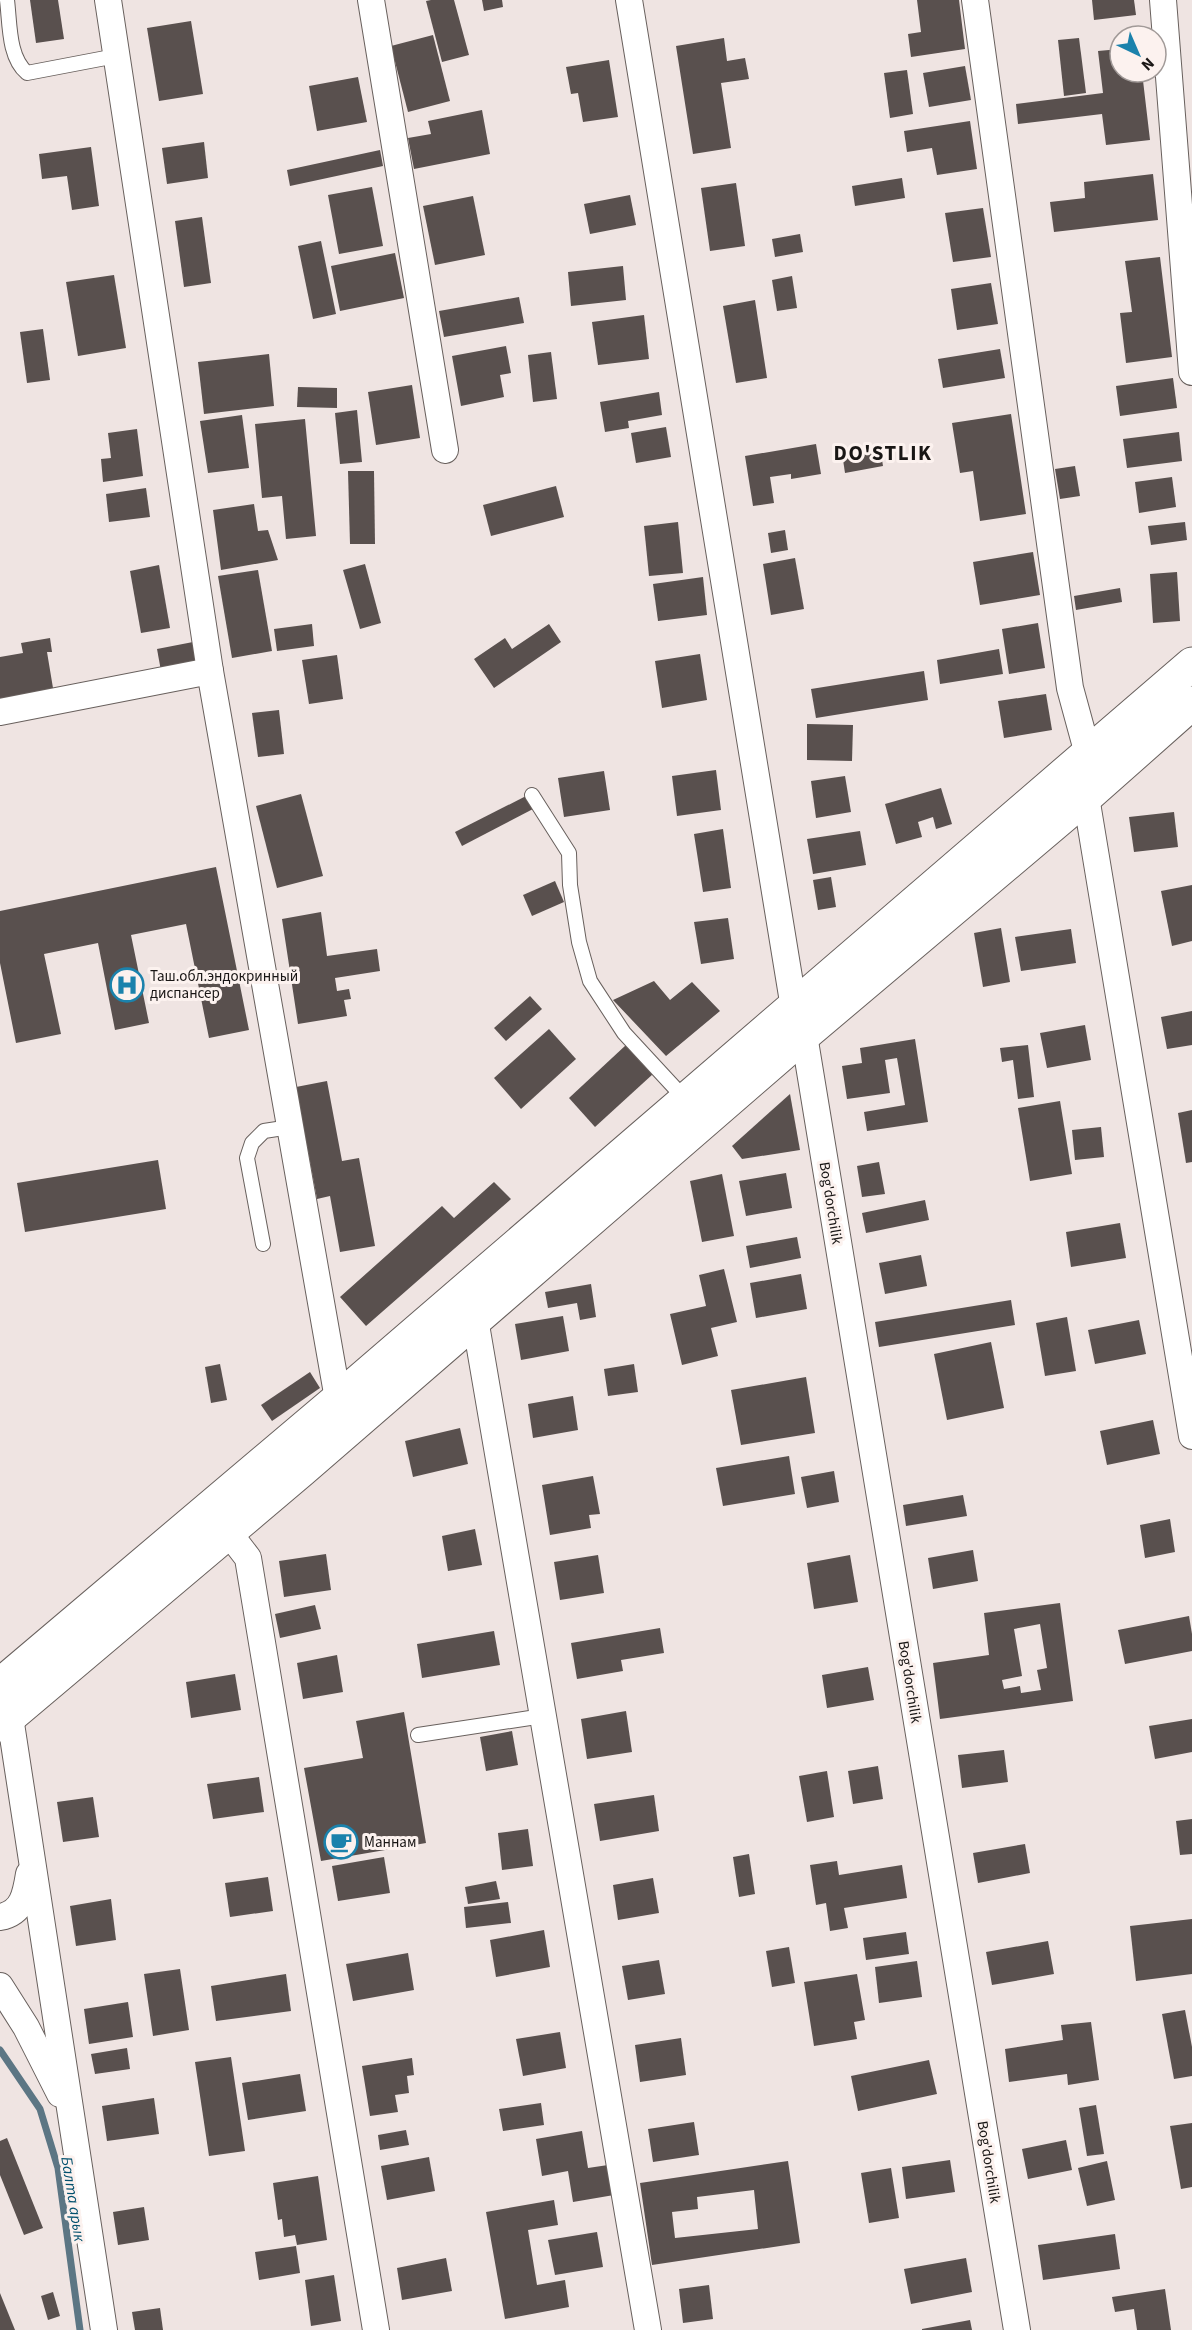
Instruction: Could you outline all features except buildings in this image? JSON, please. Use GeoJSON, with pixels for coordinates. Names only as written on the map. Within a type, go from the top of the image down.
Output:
{"type":"FeatureCollection","features":[{"type":"Feature","properties":{"kind":"main road"},"geometry":{"type":"LineString","coordinates":[[5,1721],[476,1319],[1088,754],[1192,664]]}},
{"type":"Feature","properties":{"kind":"main road"},"geometry":{"type":"LineString","coordinates":[[0,1684],[338,1399],[686,1100],[799,1021],[1086,797],[1192,703]]}},
{"type":"Feature","properties":{"kind":"street"},"geometry":{"type":"LineString","coordinates":[[108,0],[210,671],[338,1399]]}},
{"type":"Feature","properties":{"kind":"street"},"geometry":{"type":"LineString","coordinates":[[371,0],[445,450]]}},
{"type":"Feature","properties":{"kind":"street","name":"Bog'dorchilik"},"geometry":{"type":"LineString","coordinates":[[629,0],[1017,2330]]}},
{"type":"Feature","properties":{"kind":"street"},"geometry":{"type":"LineString","coordinates":[[975,0],[1070,688],[1088,754]]}},
{"type":"Feature","properties":{"kind":"street"},"geometry":{"type":"LineString","coordinates":[[1164,0],[1192,372]]}},
{"type":"Feature","properties":{"kind":"street"},"geometry":{"type":"LineString","coordinates":[[0,712],[210,671]]}},
{"type":"Feature","properties":{"kind":"street"},"geometry":{"type":"LineString","coordinates":[[1086,797],[1192,1436]]}},
{"type":"Feature","properties":{"kind":"street"},"geometry":{"type":"LineString","coordinates":[[476,1319],[648,2330]]}},
{"type":"Feature","properties":{"kind":"street"},"geometry":{"type":"LineString","coordinates":[[228,1533],[248,1558],[376,2330]]}},
{"type":"Feature","properties":{"kind":"street"},"geometry":{"type":"LineString","coordinates":[[0,1684],[32,1862],[104,2330]]}},
{"type":"Feature","properties":{"kind":"street"},"geometry":{"type":"LineString","coordinates":[[0,1917],[19,1907],[25,1896],[32,1862]]}},
{"type":"Feature","properties":{"kind":"street"},"geometry":{"type":"LineString","coordinates":[[0,1986],[26,2027],[71,2115]]}},
{"type":"Feature","properties":{"kind":"lane"},"geometry":{"type":"LineString","coordinates":[[7,0],[14,52],[19,66],[27,73],[116,56]]}},
{"type":"Feature","properties":{"kind":"lane"},"geometry":{"type":"LineString","coordinates":[[532,795],[569,853],[570,885],[579,942],[590,981],[624,1033],[686,1100]]}},
{"type":"Feature","properties":{"kind":"lane"},"geometry":{"type":"LineString","coordinates":[[263,1244],[247,1158],[252,1143],[264,1131],[290,1127]]}},
{"type":"Feature","properties":{"kind":"lane"},"geometry":{"type":"LineString","coordinates":[[418,1735],[543,1716]]}},
{"type":"Feature","properties":{"kind":"waterway","name":"Балта арык"},"geometry":{"type":"LineString","coordinates":[[0,2050],[40,2109],[58,2168],[80,2330]]}},
{"type":"Feature","properties":{"kind":"place","name":"Таш.обл.эндокринный диспансер"},"geometry":{"type":"Point","coordinates":[127,985]}},
{"type":"Feature","properties":{"kind":"place","name":"Маннам"},"geometry":{"type":"Point","coordinates":[341,1842]}},
{"type":"Feature","properties":{"kind":"district","name":"DO'STLIK"},"geometry":{"type":"Point","coordinates":[883,453]}}]}
